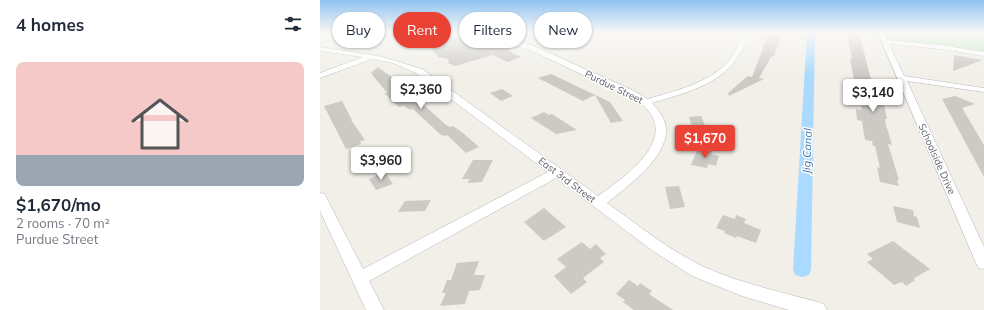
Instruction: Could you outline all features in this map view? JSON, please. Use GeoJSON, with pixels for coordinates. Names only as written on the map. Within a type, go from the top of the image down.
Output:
{"type":"FeatureCollection","features":[{"type":"Feature","properties":{"kind":"street","name":"Purdue Street"},"geometry":{"type":"LineString","coordinates":[[530,47],[628,92],[646,102],[653,110],[660,123],[660,136],[657,147],[646,164],[627,181],[598,203]]}},
{"type":"Feature","properties":{"kind":"street"},"geometry":{"type":"LineString","coordinates":[[646,102],[698,84],[722,71],[735,58],[740,47]]}},
{"type":"Feature","properties":{"kind":"street","name":"Schoolside Drive"},"geometry":{"type":"LineString","coordinates":[[888,47],[984,263]]}},
{"type":"Feature","properties":{"kind":"street"},"geometry":{"type":"LineString","coordinates":[[943,47],[984,54]]}},
{"type":"Feature","properties":{"kind":"street","name":"East 3rd Street"},"geometry":{"type":"LineString","coordinates":[[320,49],[404,64],[419,71],[658,247],[698,271],[735,286],[818,310]]}},
{"type":"Feature","properties":{"kind":"street"},"geometry":{"type":"LineString","coordinates":[[320,76],[370,57]]}},
{"type":"Feature","properties":{"kind":"street"},"geometry":{"type":"LineString","coordinates":[[901,78],[984,90]]}},
{"type":"Feature","properties":{"kind":"street"},"geometry":{"type":"LineString","coordinates":[[360,278],[557,172]]}},
{"type":"Feature","properties":{"kind":"street"},"geometry":{"type":"LineString","coordinates":[[320,197],[375,310]]}},
{"type":"Feature","properties":{"kind":"green space"},"geometry":{"type":"Polygon","coordinates":[[[940,47],[984,47],[984,53],[940,47]]]}},
{"type":"Feature","properties":{"kind":"building"},"geometry":{"type":"Polygon","coordinates":[[[763,47],[777,47],[774,56],[771,57],[759,78],[764,79],[729,96],[728,93],[748,76],[752,77],[763,47]]]}},
{"type":"Feature","properties":{"kind":"building"},"geometry":{"type":"Polygon","coordinates":[[[850,47],[863,47],[874,91],[878,92],[879,96],[882,96],[887,119],[885,119],[886,125],[892,145],[888,144],[899,180],[897,180],[899,186],[880,182],[877,167],[880,168],[875,146],[873,146],[872,141],[865,140],[862,121],[857,120],[856,109],[862,110],[861,105],[865,106],[860,80],[854,79],[850,59],[852,59],[850,47]]]}},
{"type":"Feature","properties":{"kind":"building"},"geometry":{"type":"Polygon","coordinates":[[[431,48],[508,48],[512,49],[507,50],[521,57],[507,62],[493,55],[455,66],[448,63],[449,59],[438,57],[431,48]]]}},
{"type":"Feature","properties":{"kind":"building"},"geometry":{"type":"Polygon","coordinates":[[[954,55],[983,60],[953,71],[954,55]]]}},
{"type":"Feature","properties":{"kind":"building"},"geometry":{"type":"Polygon","coordinates":[[[378,67],[398,82],[396,82],[418,103],[419,102],[425,106],[446,125],[450,127],[453,126],[463,133],[479,147],[466,153],[447,135],[441,135],[413,109],[410,110],[404,106],[399,107],[384,93],[387,93],[371,73],[378,67]]]}},
{"type":"Feature","properties":{"kind":"building"},"geometry":{"type":"Polygon","coordinates":[[[551,74],[610,102],[623,121],[611,123],[595,95],[583,101],[538,78],[551,74]]]}},
{"type":"Feature","properties":{"kind":"building"},"geometry":{"type":"Polygon","coordinates":[[[502,89],[513,96],[501,101],[490,93],[502,89]]]}},
{"type":"Feature","properties":{"kind":"building"},"geometry":{"type":"Polygon","coordinates":[[[955,96],[975,104],[962,108],[984,145],[984,177],[942,99],[955,96]]]}},
{"type":"Feature","properties":{"kind":"building"},"geometry":{"type":"Polygon","coordinates":[[[342,101],[351,120],[365,140],[360,141],[361,144],[346,149],[324,106],[342,101]]]}},
{"type":"Feature","properties":{"kind":"building"},"geometry":{"type":"Polygon","coordinates":[[[544,112],[549,115],[552,114],[577,130],[556,134],[531,118],[544,112]]]}},
{"type":"Feature","properties":{"kind":"building"},"geometry":{"type":"Polygon","coordinates":[[[701,116],[707,130],[693,131],[689,117],[701,116]]]}},
{"type":"Feature","properties":{"kind":"building"},"geometry":{"type":"Polygon","coordinates":[[[698,148],[713,151],[711,154],[719,156],[716,166],[708,164],[707,168],[691,165],[698,148]]]}},
{"type":"Feature","properties":{"kind":"building"},"geometry":{"type":"Polygon","coordinates":[[[473,160],[493,160],[482,182],[467,183],[470,179],[462,179],[473,160]]]}},
{"type":"Feature","properties":{"kind":"building"},"geometry":{"type":"Polygon","coordinates":[[[385,172],[393,184],[376,190],[369,179],[385,172]]]}},
{"type":"Feature","properties":{"kind":"building"},"geometry":{"type":"Polygon","coordinates":[[[679,186],[685,207],[670,209],[665,187],[679,186]]]}},
{"type":"Feature","properties":{"kind":"building"},"geometry":{"type":"Polygon","coordinates":[[[431,200],[425,211],[398,212],[405,201],[431,200]]]}},
{"type":"Feature","properties":{"kind":"building"},"geometry":{"type":"Polygon","coordinates":[[[893,206],[913,210],[914,216],[917,217],[920,228],[897,222],[893,206]]]}},
{"type":"Feature","properties":{"kind":"building"},"geometry":{"type":"Polygon","coordinates":[[[544,208],[566,227],[544,241],[524,222],[544,208]]]}},
{"type":"Feature","properties":{"kind":"building"},"geometry":{"type":"Polygon","coordinates":[[[723,215],[735,219],[736,215],[746,219],[744,223],[761,230],[756,243],[737,236],[736,238],[724,233],[725,231],[716,228],[723,215]]]}},
{"type":"Feature","properties":{"kind":"building"},"geometry":{"type":"Polygon","coordinates":[[[893,241],[930,269],[913,279],[915,280],[906,286],[902,282],[894,285],[867,262],[873,259],[867,254],[893,241]]]}},
{"type":"Feature","properties":{"kind":"building"},"geometry":{"type":"Polygon","coordinates":[[[582,242],[590,249],[596,244],[606,254],[600,258],[604,262],[583,278],[587,282],[571,294],[554,276],[566,267],[557,259],[582,242]]]}},
{"type":"Feature","properties":{"kind":"building"},"geometry":{"type":"Polygon","coordinates":[[[479,261],[474,275],[485,275],[480,290],[469,291],[465,304],[440,306],[446,293],[442,293],[447,280],[451,280],[457,263],[479,261]]]}},
{"type":"Feature","properties":{"kind":"building"},"geometry":{"type":"Polygon","coordinates":[[[629,280],[638,286],[640,283],[652,291],[649,294],[673,310],[634,310],[623,302],[625,300],[616,294],[629,280]]]}},
{"type":"Feature","properties":{"kind":"waterway","name":"Jig Canal"},"geometry":{"type":"LineString","coordinates":[[802,269],[810,47]]}}]}
